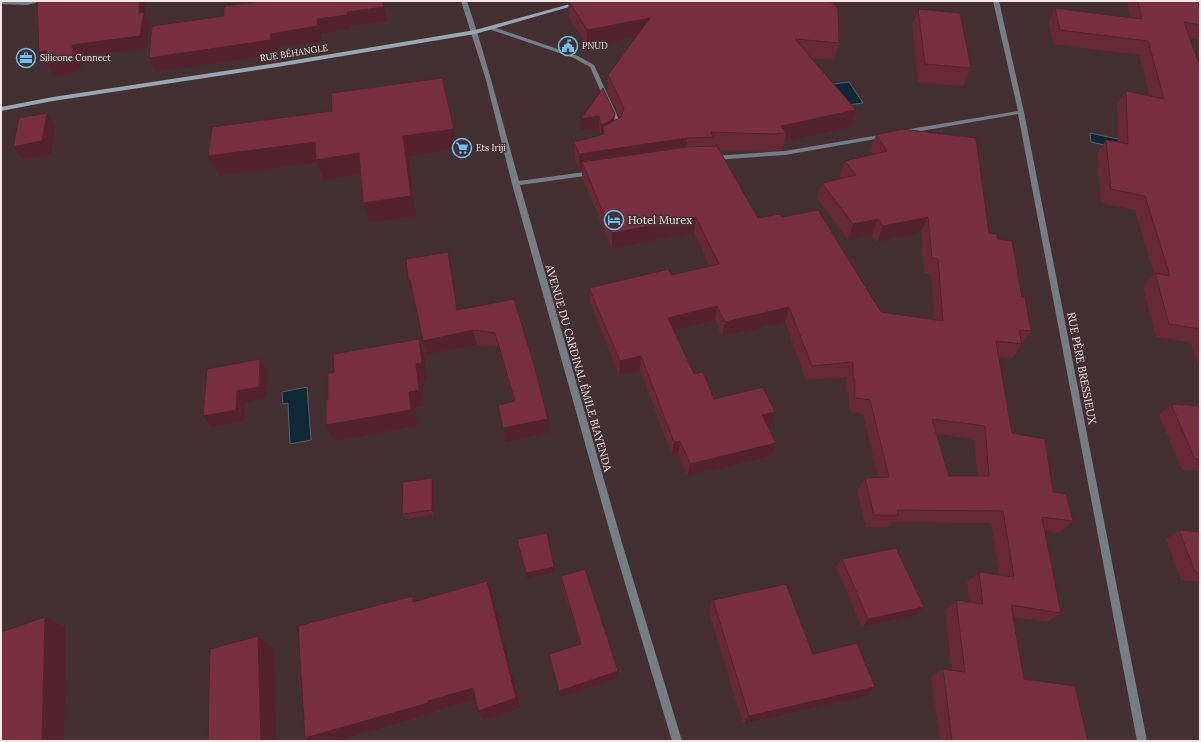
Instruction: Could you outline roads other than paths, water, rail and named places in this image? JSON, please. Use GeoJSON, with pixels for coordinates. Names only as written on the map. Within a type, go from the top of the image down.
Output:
{"type":"FeatureCollection","features":[{"type":"Feature","properties":{"kind":"street"},"geometry":{"type":"LineString","coordinates":[[1,2],[27,3],[41,1]]}},
{"type":"Feature","properties":{"kind":"street","name":"AVENUE DU CARDINAL ÉMILE BIAYENDA"},"geometry":{"type":"LineString","coordinates":[[464,1],[475,32],[515,184],[649,652],[677,741]]}},
{"type":"Feature","properties":{"kind":"street","name":"RUE BÉHANGLE"},"geometry":{"type":"LineString","coordinates":[[1,109],[53,99],[277,65],[475,32],[587,1]]}},
{"type":"Feature","properties":{"kind":"street","name":"RUE PÈRE BRESSIEUX"},"geometry":{"type":"LineString","coordinates":[[996,1],[1021,112],[1142,741]]}},
{"type":"Feature","properties":{"kind":"street"},"geometry":{"type":"LineString","coordinates":[[491,28],[576,57],[592,66],[619,126],[617,133],[611,136]]}},
{"type":"Feature","properties":{"kind":"street"},"geometry":{"type":"LineString","coordinates":[[709,158],[785,153],[1021,112]]}},
{"type":"Feature","properties":{"kind":"street"},"geometry":{"type":"LineString","coordinates":[[515,184],[600,171]]}},
{"type":"Feature","properties":{"kind":"water"},"geometry":{"type":"Polygon","coordinates":[[[849,82],[863,103],[847,105],[833,84],[849,82]]]}},
{"type":"Feature","properties":{"kind":"water"},"geometry":{"type":"Polygon","coordinates":[[[1090,133],[1127,141],[1127,150],[1091,142],[1090,133]]]}},
{"type":"Feature","properties":{"kind":"water"},"geometry":{"type":"Polygon","coordinates":[[[307,387],[311,440],[290,444],[288,403],[283,404],[282,392],[307,387]]]}},
{"type":"Feature","properties":{"kind":"place","name":"PNUD"},"geometry":{"type":"Point","coordinates":[568,46]}},
{"type":"Feature","properties":{"kind":"place","name":"Silicone Connect"},"geometry":{"type":"Point","coordinates":[26,58]}},
{"type":"Feature","properties":{"kind":"place","name":"Ets Iriji"},"geometry":{"type":"Point","coordinates":[462,148]}},
{"type":"Feature","properties":{"kind":"place","name":"Hotel Murex"},"geometry":{"type":"Point","coordinates":[614,220]}}]}
